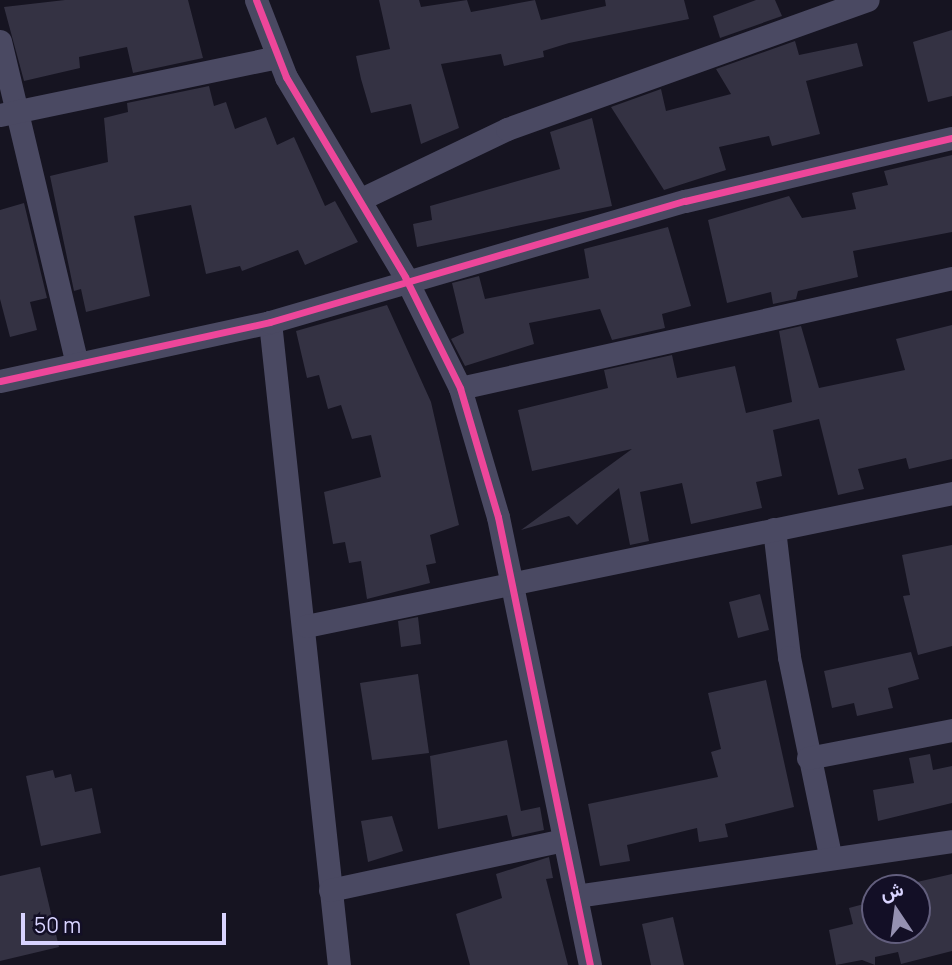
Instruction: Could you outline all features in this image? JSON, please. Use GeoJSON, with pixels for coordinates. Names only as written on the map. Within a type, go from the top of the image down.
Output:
{"type":"FeatureCollection","features":[{"type":"Feature","properties":{"kind":"street"},"geometry":{"type":"LineString","coordinates":[[256,0],[277,57],[405,278],[460,388],[490,481],[508,584],[590,965]]}},
{"type":"Feature","properties":{"kind":"street"},"geometry":{"type":"LineString","coordinates":[[360,200],[519,125],[868,0]]}},
{"type":"Feature","properties":{"kind":"street"},"geometry":{"type":"LineString","coordinates":[[0,41],[10,113],[77,362]]}},
{"type":"Feature","properties":{"kind":"street"},"geometry":{"type":"LineString","coordinates":[[10,113],[277,57]]}},
{"type":"Feature","properties":{"kind":"street"},"geometry":{"type":"LineString","coordinates":[[0,381],[77,362],[270,322],[405,278],[839,162],[952,138]]}},
{"type":"Feature","properties":{"kind":"street"},"geometry":{"type":"LineString","coordinates":[[460,388],[952,278]]}},
{"type":"Feature","properties":{"kind":"street"},"geometry":{"type":"LineString","coordinates":[[270,322],[306,626],[339,965]]}},
{"type":"Feature","properties":{"kind":"street"},"geometry":{"type":"LineString","coordinates":[[306,626],[952,493]]}},
{"type":"Feature","properties":{"kind":"street"},"geometry":{"type":"LineString","coordinates":[[774,529],[808,758],[830,855]]}},
{"type":"Feature","properties":{"kind":"street"},"geometry":{"type":"LineString","coordinates":[[808,758],[952,730]]}},
{"type":"Feature","properties":{"kind":"street"},"geometry":{"type":"LineString","coordinates":[[330,890],[564,840]]}},
{"type":"Feature","properties":{"kind":"street"},"geometry":{"type":"LineString","coordinates":[[576,896],[830,855],[952,841]]}},
{"type":"Feature","properties":{"kind":"building"},"geometry":{"type":"Polygon","coordinates":[[[65,0],[188,0],[203,58],[133,73],[127,47],[79,57],[80,68],[24,81],[4,7],[65,0]]]}},
{"type":"Feature","properties":{"kind":"building"},"geometry":{"type":"Polygon","coordinates":[[[379,0],[419,0],[421,7],[467,0],[471,12],[535,0],[541,20],[606,6],[605,0],[684,0],[689,19],[569,43],[543,51],[544,57],[504,66],[501,54],[441,64],[459,128],[421,144],[411,104],[371,113],[361,79],[356,56],[390,49],[379,0]]]}},
{"type":"Feature","properties":{"kind":"building"},"geometry":{"type":"Polygon","coordinates":[[[756,0],[775,0],[782,16],[720,38],[713,16],[756,0]]]}},
{"type":"Feature","properties":{"kind":"building"},"geometry":{"type":"Polygon","coordinates":[[[952,30],[952,96],[928,102],[913,42],[952,30]]]}},
{"type":"Feature","properties":{"kind":"building"},"geometry":{"type":"Polygon","coordinates":[[[795,41],[799,55],[857,43],[863,66],[806,81],[820,134],[772,146],[769,136],[719,147],[726,170],[664,190],[611,107],[661,89],[666,111],[731,94],[716,69],[795,41]]]}},
{"type":"Feature","properties":{"kind":"building"},"geometry":{"type":"Polygon","coordinates":[[[209,86],[214,106],[226,102],[235,129],[266,117],[277,145],[294,137],[325,206],[335,201],[358,242],[305,265],[298,250],[242,271],[240,266],[206,274],[191,205],[134,216],[150,296],[86,312],[81,289],[74,291],[50,176],[108,162],[104,118],[128,112],[127,103],[209,86]]]}},
{"type":"Feature","properties":{"kind":"building"},"geometry":{"type":"Polygon","coordinates":[[[592,118],[612,206],[417,247],[413,224],[432,220],[430,206],[560,169],[550,132],[592,118]]]}},
{"type":"Feature","properties":{"kind":"building"},"geometry":{"type":"Polygon","coordinates":[[[952,155],[952,232],[853,251],[858,277],[798,291],[796,299],[773,304],[771,292],[727,303],[708,220],[789,196],[802,218],[856,209],[852,193],[888,185],[884,171],[952,155]]]}},
{"type":"Feature","properties":{"kind":"building"},"geometry":{"type":"Polygon","coordinates":[[[24,203],[47,298],[30,302],[37,330],[10,337],[0,299],[0,210],[24,203]]]}},
{"type":"Feature","properties":{"kind":"building"},"geometry":{"type":"Polygon","coordinates":[[[668,227],[691,306],[662,314],[665,328],[612,340],[600,309],[529,323],[534,344],[465,366],[451,339],[464,333],[452,283],[479,276],[485,299],[589,278],[584,249],[668,227]]]}},
{"type":"Feature","properties":{"kind":"building"},"geometry":{"type":"Polygon","coordinates":[[[387,305],[431,402],[459,525],[430,535],[436,563],[426,565],[430,583],[367,599],[361,561],[349,563],[345,542],[333,544],[324,492],[381,477],[371,435],[352,439],[341,405],[328,409],[319,375],[307,378],[296,331],[387,305]]]}},
{"type":"Feature","properties":{"kind":"building"},"geometry":{"type":"Polygon","coordinates":[[[952,325],[952,459],[909,469],[906,458],[858,469],[864,489],[838,495],[819,419],[773,430],[782,476],[756,482],[762,508],[691,524],[682,483],[640,492],[649,541],[630,545],[619,488],[577,525],[569,516],[521,530],[632,449],[532,471],[518,410],[608,388],[604,370],[672,355],[677,378],[735,366],[746,413],[792,402],[779,331],[801,326],[819,388],[905,370],[896,339],[952,325]]]}},
{"type":"Feature","properties":{"kind":"building"},"geometry":{"type":"Polygon","coordinates":[[[952,545],[952,646],[918,655],[903,596],[910,595],[902,555],[952,545]]]}},
{"type":"Feature","properties":{"kind":"building"},"geometry":{"type":"Polygon","coordinates":[[[760,594],[769,630],[738,638],[729,602],[760,594]]]}},
{"type":"Feature","properties":{"kind":"building"},"geometry":{"type":"Polygon","coordinates":[[[418,617],[421,644],[401,647],[398,621],[418,617]]]}},
{"type":"Feature","properties":{"kind":"building"},"geometry":{"type":"Polygon","coordinates":[[[911,652],[919,679],[888,688],[893,708],[857,716],[854,703],[832,708],[824,671],[911,652]]]}},
{"type":"Feature","properties":{"kind":"building"},"geometry":{"type":"Polygon","coordinates":[[[418,674],[429,753],[372,760],[360,683],[418,674]]]}},
{"type":"Feature","properties":{"kind":"building"},"geometry":{"type":"Polygon","coordinates":[[[766,680],[794,807],[725,824],[728,837],[699,842],[697,828],[627,845],[630,861],[600,866],[588,804],[718,777],[711,752],[721,749],[708,693],[766,680]]]}},
{"type":"Feature","properties":{"kind":"building"},"geometry":{"type":"Polygon","coordinates":[[[507,740],[521,811],[540,807],[544,830],[512,837],[507,815],[438,829],[430,756],[507,740]]]}},
{"type":"Feature","properties":{"kind":"building"},"geometry":{"type":"Polygon","coordinates":[[[930,754],[933,770],[952,766],[952,803],[878,821],[873,790],[914,783],[909,758],[930,754]]]}},
{"type":"Feature","properties":{"kind":"building"},"geometry":{"type":"Polygon","coordinates":[[[53,770],[55,778],[71,774],[75,792],[92,788],[101,833],[41,846],[26,776],[53,770]]]}},
{"type":"Feature","properties":{"kind":"building"},"geometry":{"type":"Polygon","coordinates":[[[392,816],[403,851],[368,862],[361,821],[392,816]]]}},
{"type":"Feature","properties":{"kind":"building"},"geometry":{"type":"Polygon","coordinates":[[[549,857],[553,878],[546,879],[568,965],[470,965],[456,914],[502,898],[496,874],[549,857]]]}},
{"type":"Feature","properties":{"kind":"building"},"geometry":{"type":"Polygon","coordinates":[[[40,867],[59,947],[0,961],[0,876],[40,867]]]}},
{"type":"Feature","properties":{"kind":"building"},"geometry":{"type":"Polygon","coordinates":[[[952,874],[952,951],[901,964],[898,952],[875,957],[875,965],[862,960],[836,965],[829,930],[853,924],[849,908],[861,905],[861,944],[931,944],[931,879],[952,874]]]}},
{"type":"Feature","properties":{"kind":"building"},"geometry":{"type":"Polygon","coordinates":[[[673,917],[684,965],[651,965],[642,924],[673,917]]]}},
{"type":"Feature","properties":{"kind":"cycle path"},"geometry":{"type":"LineString","coordinates":[[256,0],[286,77],[405,277],[460,388],[498,517],[590,965]]}},
{"type":"Feature","properties":{"kind":"cycle path"},"geometry":{"type":"LineString","coordinates":[[0,381],[270,322],[685,201],[952,138]]}}]}
